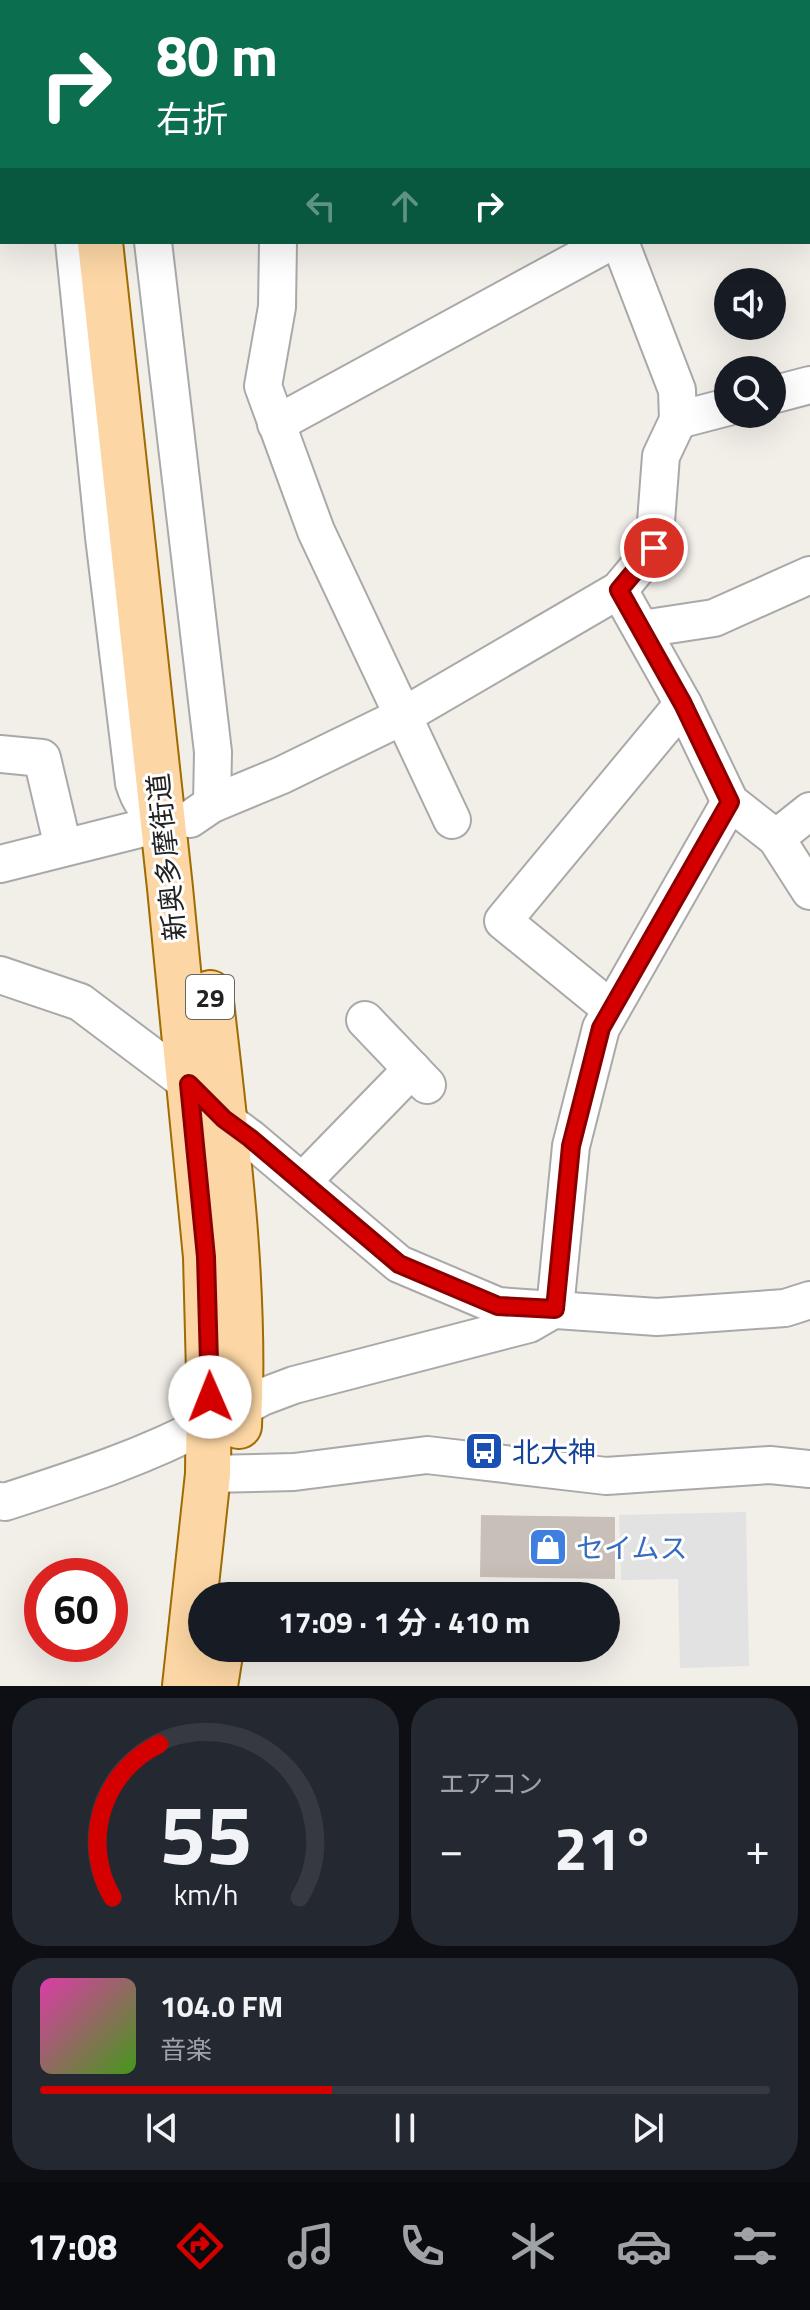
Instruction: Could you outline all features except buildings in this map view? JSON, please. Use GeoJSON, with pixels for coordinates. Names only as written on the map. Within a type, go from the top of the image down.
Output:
{"type":"FeatureCollection","features":[{"type":"Feature","properties":{"kind":"main road","name":"新奥多摩街道"},"geometry":{"type":"LineString","coordinates":[[100,244],[188,815],[189,1084],[225,1416]]}},
{"type":"Feature","properties":{"kind":"main road","name":"新奥多摩街道"},"geometry":{"type":"LineString","coordinates":[[128,244],[239,1267],[225,1416],[223,1474]]}},
{"type":"Feature","properties":{"kind":"main road","name":"29"},"geometry":{"type":"LineString","coordinates":[[223,1474],[226,1582]]}},
{"type":"Feature","properties":{"kind":"main road","name":"29"},"geometry":{"type":"LineString","coordinates":[[185,1686],[223,1474]]}},
{"type":"Feature","properties":{"kind":"main road"},"geometry":{"type":"LineString","coordinates":[[215,1686],[219,1662]]}},
{"type":"Feature","properties":{"kind":"street"},"geometry":{"type":"LineString","coordinates":[[74,244],[104,537],[134,783],[139,799],[148,812],[188,815]]}},
{"type":"Feature","properties":{"kind":"street"},"geometry":{"type":"LineString","coordinates":[[153,244],[213,752],[188,815]]}},
{"type":"Feature","properties":{"kind":"street"},"geometry":{"type":"LineString","coordinates":[[278,244],[277,307],[263,386],[316,531],[452,820]]}},
{"type":"Feature","properties":{"kind":"street"},"geometry":{"type":"LineString","coordinates":[[276,424],[606,244]]}},
{"type":"Feature","properties":{"kind":"street"},"geometry":{"type":"LineString","coordinates":[[0,864],[188,815],[282,775],[403,716],[619,590],[654,548],[661,456],[678,420],[677,390],[621,244]]}},
{"type":"Feature","properties":{"kind":"street"},"geometry":{"type":"LineString","coordinates":[[786,391],[810,385]]}},
{"type":"Feature","properties":{"kind":"street"},"geometry":{"type":"LineString","coordinates":[[678,420],[714,411]]}},
{"type":"Feature","properties":{"kind":"street"},"geometry":{"type":"LineString","coordinates":[[642,629],[714,618],[810,575]]}},
{"type":"Feature","properties":{"kind":"street"},"geometry":{"type":"LineString","coordinates":[[619,590],[683,704],[730,802],[776,838],[810,891]]}},
{"type":"Feature","properties":{"kind":"street"},"geometry":{"type":"LineString","coordinates":[[611,1009],[503,921],[683,704]]}},
{"type":"Feature","properties":{"kind":"street"},"geometry":{"type":"LineString","coordinates":[[0,754],[42,758],[63,847]]}},
{"type":"Feature","properties":{"kind":"street"},"geometry":{"type":"LineString","coordinates":[[555,1309],[571,1146],[601,1028],[730,802]]}},
{"type":"Feature","properties":{"kind":"street"},"geometry":{"type":"LineString","coordinates":[[776,838],[810,811]]}},
{"type":"Feature","properties":{"kind":"street"},"geometry":{"type":"LineString","coordinates":[[0,975],[80,1002],[189,1084],[224,1119],[303,1181],[399,1264],[498,1306],[657,1317],[785,1308],[810,1300]]}},
{"type":"Feature","properties":{"kind":"street"},"geometry":{"type":"LineString","coordinates":[[303,1181],[419,1077],[365,1020]]}},
{"type":"Feature","properties":{"kind":"street"},"geometry":{"type":"LineString","coordinates":[[0,1501],[5,1502],[115,1466],[294,1385],[529,1324],[555,1309]]}},
{"type":"Feature","properties":{"kind":"street"},"geometry":{"type":"LineString","coordinates":[[223,1474],[294,1472],[427,1455],[606,1476],[770,1465],[810,1469]]}},
{"type":"Feature","properties":{"kind":"shaded area"},"geometry":{"type":"Polygon","coordinates":[[[746,1512],[749,1666],[680,1668],[678,1579],[621,1580],[619,1515],[746,1512]]]}},
{"type":"Feature","properties":{"kind":"place","name":"北大神"},"geometry":{"type":"Point","coordinates":[484,1451]}},
{"type":"Feature","properties":{"kind":"place","name":"セイムス"},"geometry":{"type":"Point","coordinates":[548,1547]}},
{"type":"Feature","properties":{"kind":"route"},"geometry":{"type":"LineString","coordinates":[[210,1397],[206,1257],[189,1084],[224,1119],[303,1181],[399,1264],[498,1306],[555,1309],[571,1146],[601,1028],[730,802],[683,704],[619,590],[654,548]]}}]}
